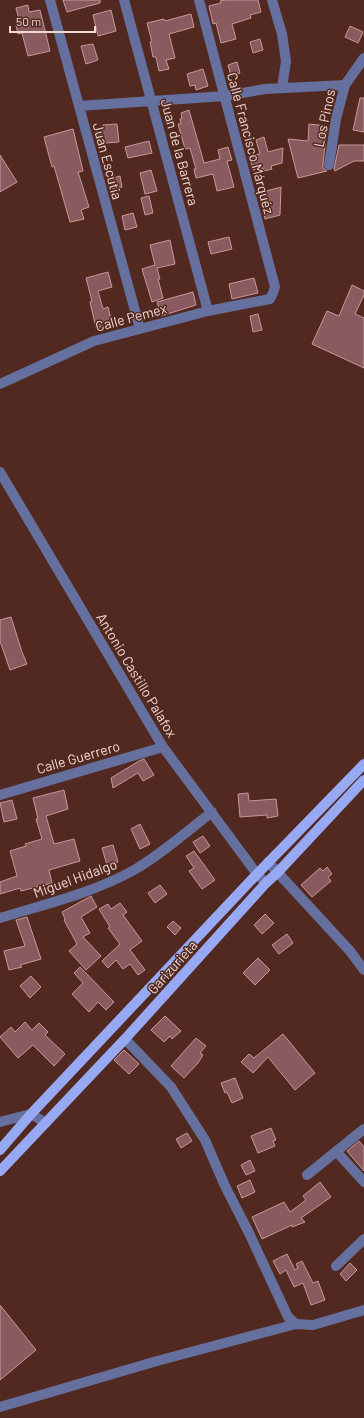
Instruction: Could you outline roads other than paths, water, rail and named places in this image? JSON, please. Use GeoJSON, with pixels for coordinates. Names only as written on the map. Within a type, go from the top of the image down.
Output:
{"type":"FeatureCollection","features":[{"type":"Feature","properties":{"kind":"main road","name":"Garizurieta"},"geometry":{"type":"LineString","coordinates":[[0,1150],[31,1114],[268,862],[364,764]]}},
{"type":"Feature","properties":{"kind":"main road","name":"Garizurieta"},"geometry":{"type":"LineString","coordinates":[[0,1171],[125,1039],[266,883],[364,780]]}},
{"type":"Feature","properties":{"kind":"street","name":"Juan Escutia"},"geometry":{"type":"LineString","coordinates":[[50,0],[140,329]]}},
{"type":"Feature","properties":{"kind":"street","name":"Juan de la Barrera"},"geometry":{"type":"LineString","coordinates":[[124,0],[208,311]]}},
{"type":"Feature","properties":{"kind":"street","name":"Calle Francisco Márquéz"},"geometry":{"type":"LineString","coordinates":[[199,0],[275,287],[273,293]]}},
{"type":"Feature","properties":{"kind":"street"},"geometry":{"type":"LineString","coordinates":[[272,0],[282,34],[286,61],[282,88]]}},
{"type":"Feature","properties":{"kind":"street","name":"Los Pinos"},"geometry":{"type":"LineString","coordinates":[[329,165],[336,119],[345,85],[364,58]]}},
{"type":"Feature","properties":{"kind":"street"},"geometry":{"type":"LineString","coordinates":[[79,106],[225,96],[265,89],[345,85]]}},
{"type":"Feature","properties":{"kind":"street","name":"Calle Pemex"},"geometry":{"type":"LineString","coordinates":[[0,384],[94,341],[208,311],[270,299],[273,293]]}},
{"type":"Feature","properties":{"kind":"street","name":"Antonio Castillo Palafox"},"geometry":{"type":"LineString","coordinates":[[0,472],[163,747],[257,874],[266,883]]}},
{"type":"Feature","properties":{"kind":"street","name":"Calle Guerrero"},"geometry":{"type":"LineString","coordinates":[[0,795],[163,747]]}},
{"type":"Feature","properties":{"kind":"street","name":"Miguel Hidalgo"},"geometry":{"type":"LineString","coordinates":[[0,918],[96,888],[133,871],[149,861],[212,812]]}},
{"type":"Feature","properties":{"kind":"street"},"geometry":{"type":"LineString","coordinates":[[268,862],[350,951],[364,970]]}},
{"type":"Feature","properties":{"kind":"street"},"geometry":{"type":"LineString","coordinates":[[125,1039],[171,1087],[205,1140],[225,1186],[249,1233],[288,1317],[296,1324]]}},
{"type":"Feature","properties":{"kind":"street"},"geometry":{"type":"LineString","coordinates":[[0,1122],[31,1114],[46,1123]]}},
{"type":"Feature","properties":{"kind":"street"},"geometry":{"type":"LineString","coordinates":[[307,1175],[364,1129]]}},
{"type":"Feature","properties":{"kind":"street"},"geometry":{"type":"LineString","coordinates":[[336,1151],[364,1182]]}},
{"type":"Feature","properties":{"kind":"street"},"geometry":{"type":"LineString","coordinates":[[336,1266],[364,1239]]}},
{"type":"Feature","properties":{"kind":"street"},"geometry":{"type":"LineString","coordinates":[[0,1407],[157,1361],[296,1324],[313,1325],[364,1310]]}}]}
